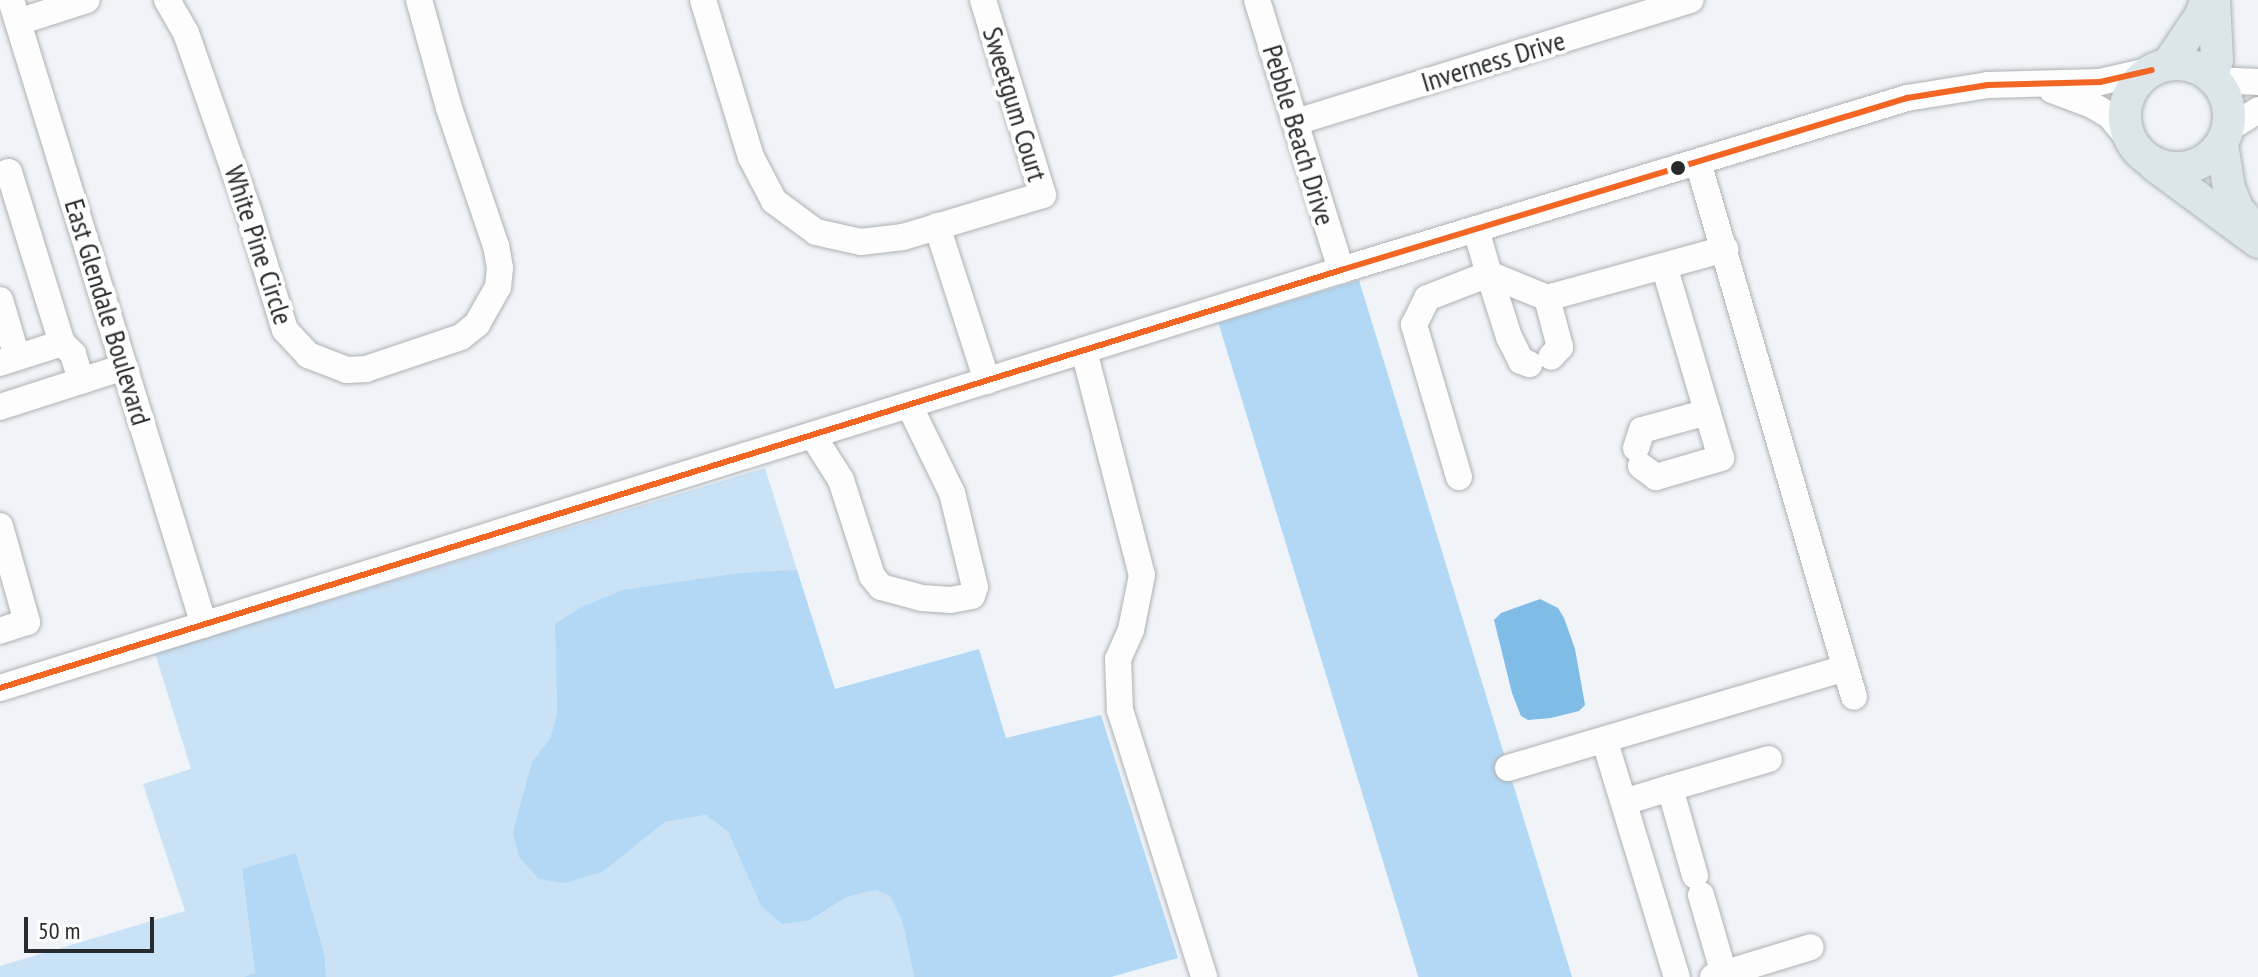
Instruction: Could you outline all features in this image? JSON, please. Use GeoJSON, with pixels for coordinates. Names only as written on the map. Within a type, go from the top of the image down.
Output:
{"type":"FeatureCollection","features":[{"type":"Feature","properties":{"kind":"main road"},"geometry":{"type":"LineString","coordinates":[[2207,0],[2200,17],[2160,67],[2138,81],[2125,112],[2140,151],[2258,242]]}},
{"type":"Feature","properties":{"kind":"main road"},"geometry":{"type":"LineString","coordinates":[[2213,78],[2217,60],[2214,0]]}},
{"type":"Feature","properties":{"kind":"main road"},"geometry":{"type":"LineString","coordinates":[[2160,67],[2185,64],[2213,78],[2227,103],[2225,136],[2229,188],[2237,208],[2258,234]]}},
{"type":"Feature","properties":{"kind":"main road"},"geometry":{"type":"LineString","coordinates":[[2140,151],[2178,168],[2202,161],[2225,136]]}},
{"type":"Feature","properties":{"kind":"street"},"geometry":{"type":"LineString","coordinates":[[14,11],[87,0]]}},
{"type":"Feature","properties":{"kind":"street","name":"White Pine Circle"},"geometry":{"type":"LineString","coordinates":[[167,0],[186,33],[249,213],[285,330],[308,355],[347,370],[366,369],[461,337],[477,324],[498,287],[500,268],[496,246],[449,108],[419,0]]}},
{"type":"Feature","properties":{"kind":"street"},"geometry":{"type":"LineString","coordinates":[[703,0],[751,157],[774,201],[816,232],[838,239],[882,241],[937,226],[987,381]]}},
{"type":"Feature","properties":{"kind":"street","name":"Sweetgum Court"},"geometry":{"type":"LineString","coordinates":[[937,226],[1043,195],[983,0]]}},
{"type":"Feature","properties":{"kind":"street","name":"Pebble Beach Drive"},"geometry":{"type":"LineString","coordinates":[[1257,0],[1341,270]]}},
{"type":"Feature","properties":{"kind":"street","name":"Inverness Drive"},"geometry":{"type":"LineString","coordinates":[[1296,122],[1691,0]]}},
{"type":"Feature","properties":{"kind":"street","name":"East Glendale Boulevard"},"geometry":{"type":"LineString","coordinates":[[14,11],[204,625]]}},
{"type":"Feature","properties":{"kind":"street"},"geometry":{"type":"LineString","coordinates":[[0,688],[1341,270],[1907,98],[1952,89],[2100,82],[2160,67]]}},
{"type":"Feature","properties":{"kind":"street"},"geometry":{"type":"LineString","coordinates":[[2213,78],[2258,82]]}},
{"type":"Feature","properties":{"kind":"street"},"geometry":{"type":"LineString","coordinates":[[2033,85],[2094,106],[2110,116],[2140,151]]}},
{"type":"Feature","properties":{"kind":"street"},"geometry":{"type":"LineString","coordinates":[[2225,136],[2258,110]]}},
{"type":"Feature","properties":{"kind":"street"},"geometry":{"type":"LineString","coordinates":[[1698,162],[1854,697]]}},
{"type":"Feature","properties":{"kind":"street"},"geometry":{"type":"LineString","coordinates":[[0,175],[9,172],[62,343],[73,354],[81,381]]}},
{"type":"Feature","properties":{"kind":"street"},"geometry":{"type":"LineString","coordinates":[[1476,230],[1509,337],[1521,361],[1540,360],[1560,347],[1547,298]]}},
{"type":"Feature","properties":{"kind":"street"},"geometry":{"type":"LineString","coordinates":[[1459,477],[1414,325],[1427,298],[1489,274],[1547,298],[1725,249]]}},
{"type":"Feature","properties":{"kind":"street"},"geometry":{"type":"LineString","coordinates":[[1664,266],[1708,412],[1721,458],[1656,477],[1638,457],[1642,430],[1708,412]]}},
{"type":"Feature","properties":{"kind":"street"},"geometry":{"type":"LineString","coordinates":[[0,300],[8,360],[62,343]]}},
{"type":"Feature","properties":{"kind":"street"},"geometry":{"type":"LineString","coordinates":[[1084,351],[1142,575],[1131,630],[1118,659],[1120,710],[1204,977]]}},
{"type":"Feature","properties":{"kind":"street"},"geometry":{"type":"LineString","coordinates":[[0,407],[124,367]]}},
{"type":"Feature","properties":{"kind":"street"},"geometry":{"type":"LineString","coordinates":[[813,436],[841,480],[872,576],[881,587],[922,598],[951,600],[972,596],[975,587],[970,560],[952,493],[909,405]]}},
{"type":"Feature","properties":{"kind":"street"},"geometry":{"type":"LineString","coordinates":[[0,526],[27,622],[0,631]]}},
{"type":"Feature","properties":{"kind":"street"},"geometry":{"type":"LineString","coordinates":[[1508,768],[1605,742],[1845,668]]}},
{"type":"Feature","properties":{"kind":"street"},"geometry":{"type":"LineString","coordinates":[[1605,742],[1677,977]]}},
{"type":"Feature","properties":{"kind":"street"},"geometry":{"type":"LineString","coordinates":[[1624,802],[1769,759]]}},
{"type":"Feature","properties":{"kind":"street"},"geometry":{"type":"LineString","coordinates":[[1670,788],[1698,885],[1718,975],[1811,947]]}},
{"type":"Feature","properties":{"kind":"shaded area"},"geometry":{"type":"Polygon","coordinates":[[[1359,280],[1572,977],[1418,977],[1218,323],[1359,280]]]}},
{"type":"Feature","properties":{"kind":"shaded area"},"geometry":{"type":"Polygon","coordinates":[[[765,468],[797,570],[680,582],[555,624],[557,714],[550,738],[532,762],[604,871],[665,822],[707,815],[728,832],[761,906],[810,920],[847,897],[876,890],[890,896],[902,920],[914,977],[326,977],[325,956],[296,853],[242,870],[255,973],[243,977],[0,977],[0,966],[185,911],[143,784],[191,769],[155,653],[765,468]]]}},
{"type":"Feature","properties":{"kind":"shaded area"},"geometry":{"type":"Polygon","coordinates":[[[797,570],[835,689],[979,649],[1006,738],[1101,715],[1178,958],[1111,977],[914,977],[902,920],[890,896],[876,890],[847,897],[810,920],[782,924],[761,906],[728,832],[706,815],[665,822],[604,871],[565,883],[539,879],[519,857],[513,832],[532,762],[550,738],[557,714],[555,624],[582,607],[623,590],[740,573],[797,570]]]}},
{"type":"Feature","properties":{"kind":"shaded area"},"geometry":{"type":"Polygon","coordinates":[[[1540,599],[1558,608],[1564,618],[1575,649],[1585,705],[1579,711],[1528,720],[1521,716],[1512,693],[1494,620],[1501,613],[1540,599]]]}},
{"type":"Feature","properties":{"kind":"shaded area"},"geometry":{"type":"Polygon","coordinates":[[[296,853],[325,956],[326,977],[243,977],[255,973],[242,869],[296,853]]]}},
{"type":"Feature","properties":{"kind":"transit line"},"geometry":{"type":"LineString","coordinates":[[0,688],[1341,270],[1907,98],[1988,85],[2100,82],[2152,70]]}}]}
